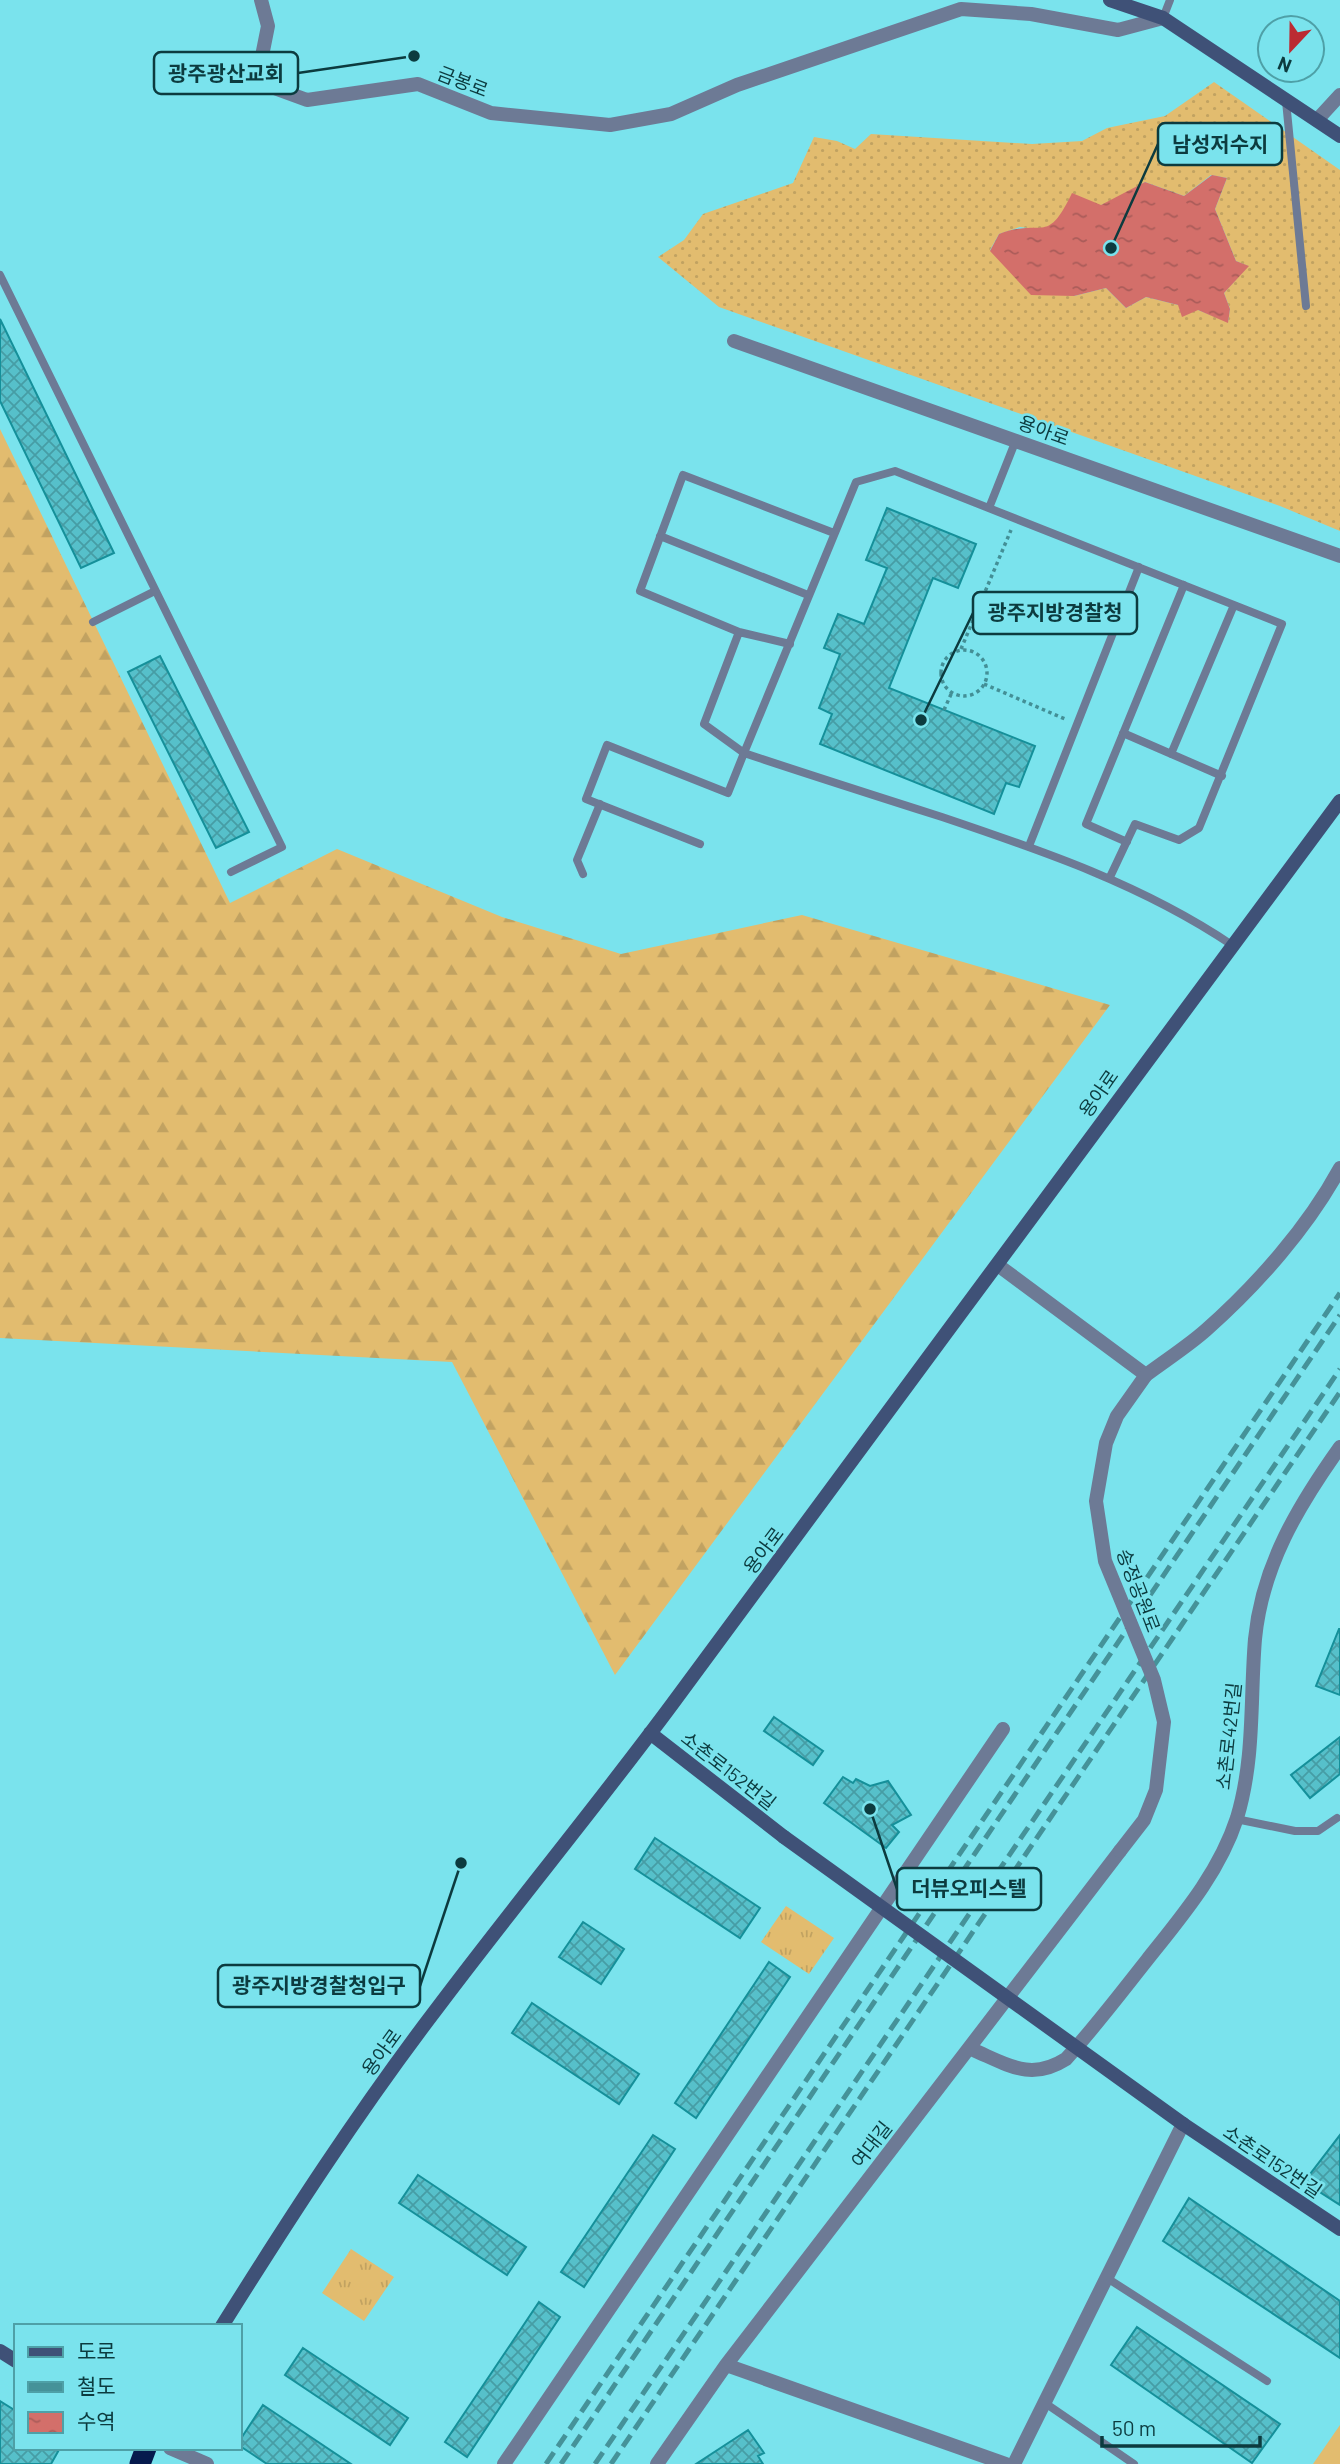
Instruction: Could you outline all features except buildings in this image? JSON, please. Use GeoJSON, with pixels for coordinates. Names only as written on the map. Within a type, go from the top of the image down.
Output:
{"type":"FeatureCollection","features":[{"type":"Feature","properties":{"kind":"street","name":"금봉로"},"geometry":{"type":"LineString","coordinates":[[261,0],[268,26],[260,66],[266,85],[307,100],[418,84],[491,113],[610,125],[671,114],[737,85],[961,9],[1031,14],[1118,30],[1163,18]]}},
{"type":"Feature","properties":{"kind":"street"},"geometry":{"type":"LineString","coordinates":[[1110,0],[1163,18],[1340,136]]}},
{"type":"Feature","properties":{"kind":"street"},"geometry":{"type":"LineString","coordinates":[[1317,120],[1340,95]]}},
{"type":"Feature","properties":{"kind":"street","name":"용아로"},"geometry":{"type":"LineString","coordinates":[[734,341],[1340,556]]}},
{"type":"Feature","properties":{"kind":"street","name":"용아로"},"geometry":{"type":"LineString","coordinates":[[223,2324],[334,2151],[433,2012],[650,1733],[999,1266],[1143,1063],[1340,801]]}},
{"type":"Feature","properties":{"kind":"street","name":"송정공원로"},"geometry":{"type":"LineString","coordinates":[[1120,1851],[1144,1820],[1156,1790],[1164,1722],[1154,1680],[1105,1561],[1096,1501],[1105,1443],[1117,1416],[1146,1375],[1206,1330],[1281,1251],[1325,1195],[1340,1168]]}},
{"type":"Feature","properties":{"kind":"street"},"geometry":{"type":"LineString","coordinates":[[999,1266],[1146,1375]]}},
{"type":"Feature","properties":{"kind":"street","name":"소촌로42번길"},"geometry":{"type":"LineString","coordinates":[[971,2049],[1033,2071],[1048,2070],[1066,2059],[1199,1894],[1218,1863],[1236,1819],[1248,1767],[1254,1714],[1255,1639],[1269,1570],[1295,1516],[1340,1447]]}},
{"type":"Feature","properties":{"kind":"street"},"geometry":{"type":"LineString","coordinates":[[504,2464],[1003,1729]]}},
{"type":"Feature","properties":{"kind":"street","name":"소촌로152번길"},"geometry":{"type":"LineString","coordinates":[[650,1733],[784,1836],[1184,2124],[1340,2229]]}},
{"type":"Feature","properties":{"kind":"street","name":"여대길"},"geometry":{"type":"LineString","coordinates":[[657,2464],[726,2365],[971,2049],[1120,1851]]}},
{"type":"Feature","properties":{"kind":"street"},"geometry":{"type":"LineString","coordinates":[[1014,2464],[1184,2124]]}},
{"type":"Feature","properties":{"kind":"street"},"geometry":{"type":"LineString","coordinates":[[726,2365],[1006,2464]]}},
{"type":"Feature","properties":{"kind":"street"},"geometry":{"type":"LineString","coordinates":[[175,2450],[207,2464]]}},
{"type":"Feature","properties":{"kind":"lane"},"geometry":{"type":"LineString","coordinates":[[1163,18],[1170,0]]}},
{"type":"Feature","properties":{"kind":"lane"},"geometry":{"type":"LineString","coordinates":[[1286,99],[1306,306]]}},
{"type":"Feature","properties":{"kind":"lane"},"geometry":{"type":"LineString","coordinates":[[0,275],[282,847],[232,872]]}},
{"type":"Feature","properties":{"kind":"lane"},"geometry":{"type":"LineString","coordinates":[[989,508],[1016,440]]}},
{"type":"Feature","properties":{"kind":"lane"},"geometry":{"type":"LineString","coordinates":[[700,844],[586,799],[607,746],[728,793],[856,482],[895,471],[1282,624],[1199,828],[1179,840],[1135,824],[1110,877]]}},
{"type":"Feature","properties":{"kind":"lane"},"geometry":{"type":"LineString","coordinates":[[790,644],[739,632],[640,591],[683,475],[834,533]]}},
{"type":"Feature","properties":{"kind":"lane"},"geometry":{"type":"LineString","coordinates":[[660,536],[808,595]]}},
{"type":"Feature","properties":{"kind":"lane"},"geometry":{"type":"LineString","coordinates":[[1029,846],[1139,567]]}},
{"type":"Feature","properties":{"kind":"lane"},"geometry":{"type":"LineString","coordinates":[[1127,842],[1086,824],[1184,585]]}},
{"type":"Feature","properties":{"kind":"lane"},"geometry":{"type":"LineString","coordinates":[[93,622],[155,591]]}},
{"type":"Feature","properties":{"kind":"lane"},"geometry":{"type":"LineString","coordinates":[[1171,754],[1234,605]]}},
{"type":"Feature","properties":{"kind":"lane"},"geometry":{"type":"LineString","coordinates":[[739,632],[704,724],[744,753],[1029,846],[1110,877],[1188,915],[1233,945]]}},
{"type":"Feature","properties":{"kind":"lane"},"geometry":{"type":"LineString","coordinates":[[1123,733],[1222,776]]}},
{"type":"Feature","properties":{"kind":"lane"},"geometry":{"type":"LineString","coordinates":[[583,874],[578,860],[600,804]]}},
{"type":"Feature","properties":{"kind":"lane"},"geometry":{"type":"LineString","coordinates":[[1236,1819],[1295,1831],[1318,1832],[1337,1818]]}},
{"type":"Feature","properties":{"kind":"lane"},"geometry":{"type":"LineString","coordinates":[[1107,2278],[1267,2381]]}},
{"type":"Feature","properties":{"kind":"lane"},"geometry":{"type":"LineString","coordinates":[[1045,2403],[1134,2464]]}},
{"type":"Feature","properties":{"kind":"path"},"geometry":{"type":"LineString","coordinates":[[961,650],[1016,519]]}},
{"type":"Feature","properties":{"kind":"path"},"geometry":{"type":"LineString","coordinates":[[961,650],[976,653],[982,659],[987,673],[984,684],[968,696],[952,692],[942,680],[941,672],[947,657],[961,650]]}},
{"type":"Feature","properties":{"kind":"path"},"geometry":{"type":"LineString","coordinates":[[984,684],[1077,724]]}},
{"type":"Feature","properties":{"kind":"path"},"geometry":{"type":"LineString","coordinates":[[944,710],[952,692]]}},
{"type":"Feature","properties":{"kind":"green space"},"geometry":{"type":"Polygon","coordinates":[[[1214,82],[1340,170],[1340,531],[1280,506],[719,307],[658,257],[684,240],[703,214],[793,183],[814,137],[837,141],[855,149],[871,134],[1032,144],[1082,141],[1107,128],[1165,116],[1214,82]],[[1211,175],[1184,196],[1145,182],[1113,200],[1043,230],[1020,227],[999,234],[990,250],[1011,270],[1074,296],[1106,288],[1126,308],[1146,297],[1198,310],[1228,322],[1230,309],[1224,293],[1248,266],[1236,261],[1215,209],[1227,178],[1211,175]]]}},
{"type":"Feature","properties":{"kind":"green space"},"geometry":{"type":"Polygon","coordinates":[[[0,429],[230,903],[337,849],[502,917],[621,954],[802,915],[1110,1005],[615,1675],[452,1362],[0,1338],[0,429]]]}},
{"type":"Feature","properties":{"kind":"green space"},"geometry":{"type":"Polygon","coordinates":[[[786,1906],[834,1938],[809,1974],[761,1942],[786,1906]]]}},
{"type":"Feature","properties":{"kind":"green space"},"geometry":{"type":"Polygon","coordinates":[[[351,2249],[394,2277],[364,2321],[322,2293],[351,2249]]]}},
{"type":"Feature","properties":{"kind":"green space"},"geometry":{"type":"Polygon","coordinates":[[[1340,2425],[1340,2464],[1313,2464],[1340,2425]]]}},
{"type":"Feature","properties":{"kind":"water"},"geometry":{"type":"Polygon","coordinates":[[[1212,175],[1227,178],[1215,209],[1236,261],[1249,266],[1224,293],[1230,309],[1228,323],[1198,310],[1182,317],[1178,305],[1146,297],[1126,308],[1106,288],[1074,296],[1031,295],[990,251],[999,234],[1049,225],[1056,220],[1072,193],[1101,205],[1145,182],[1184,196],[1212,175]]]}},
{"type":"Feature","properties":{"kind":"railway"},"geometry":{"type":"LineString","coordinates":[[546,2464],[1340,1293]]}},
{"type":"Feature","properties":{"kind":"railway"},"geometry":{"type":"LineString","coordinates":[[561,2464],[1340,1315]]}},
{"type":"Feature","properties":{"kind":"railway"},"geometry":{"type":"LineString","coordinates":[[595,2464],[1340,1369]]}},
{"type":"Feature","properties":{"kind":"railway"},"geometry":{"type":"LineString","coordinates":[[611,2464],[1340,1392]]}},
{"type":"Feature","properties":{"kind":"place","name":"광주광산교회"},"geometry":{"type":"Point","coordinates":[414,56]}},
{"type":"Feature","properties":{"kind":"place","name":"남성저수지"},"geometry":{"type":"Point","coordinates":[1111,248]}},
{"type":"Feature","properties":{"kind":"place","name":"광주지방경찰청"},"geometry":{"type":"Point","coordinates":[921,720]}},
{"type":"Feature","properties":{"kind":"place","name":"더뷰오피스텔"},"geometry":{"type":"Point","coordinates":[870,1809]}},
{"type":"Feature","properties":{"kind":"place","name":"광주지방경찰청입구"},"geometry":{"type":"Point","coordinates":[461,1863]}}]}
